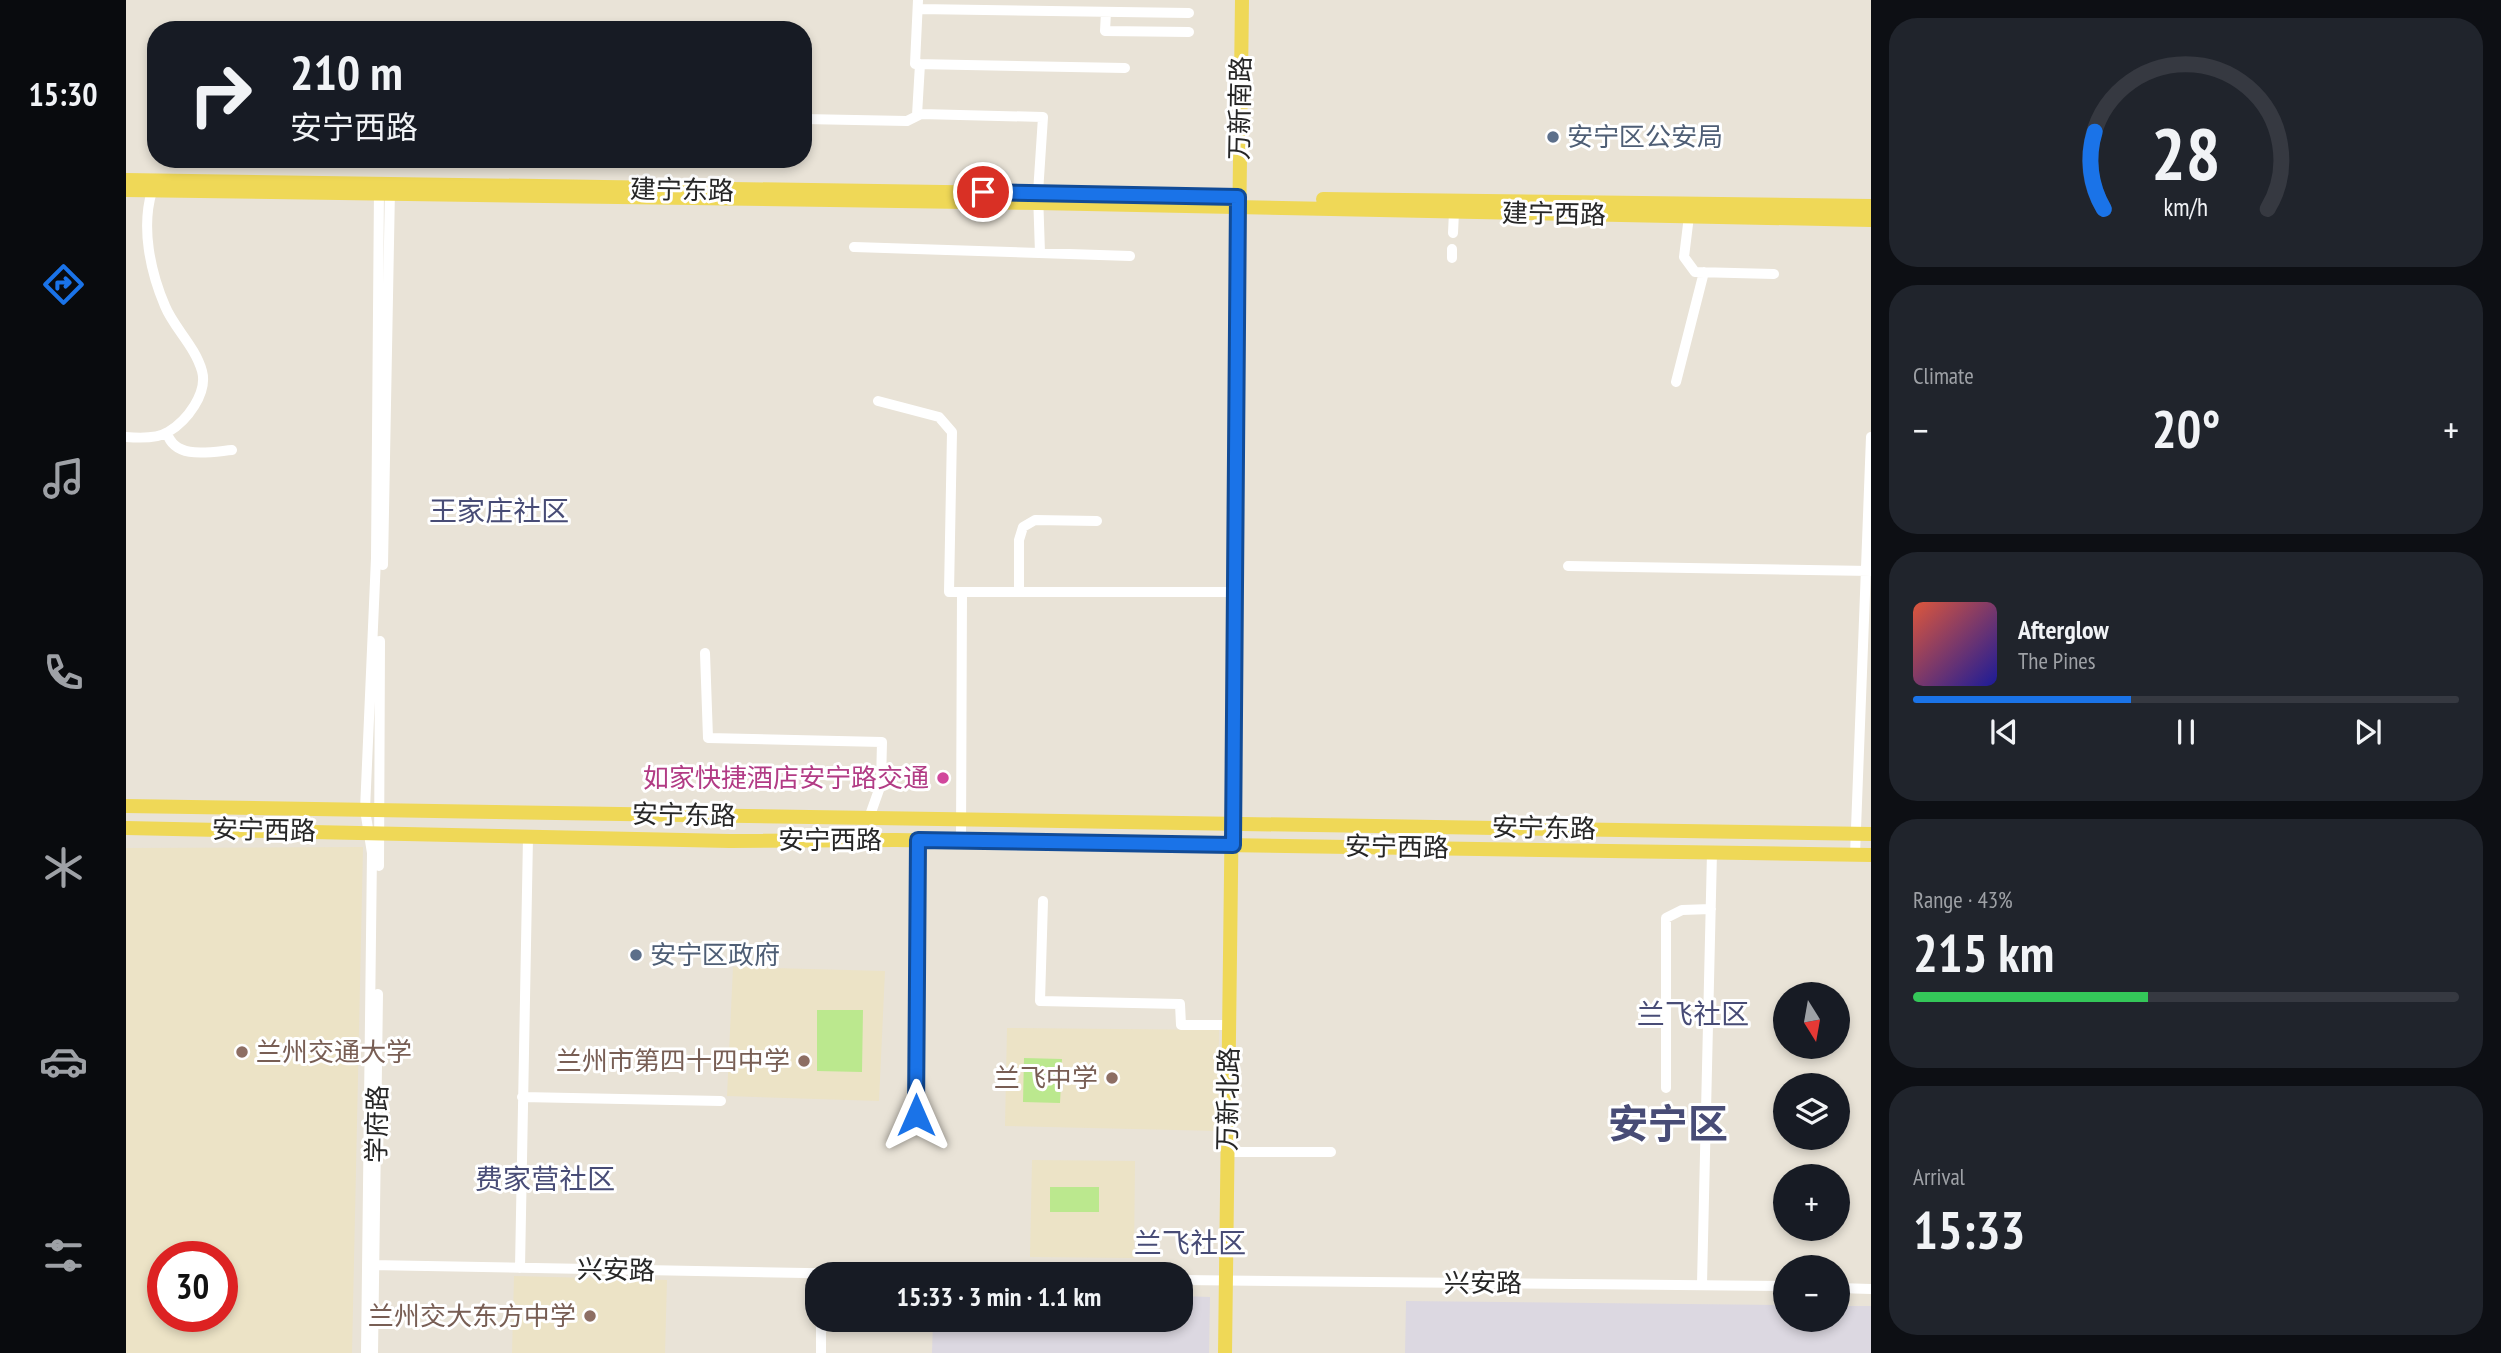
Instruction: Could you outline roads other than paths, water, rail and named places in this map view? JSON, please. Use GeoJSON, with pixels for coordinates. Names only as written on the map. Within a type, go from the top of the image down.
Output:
{"type":"FeatureCollection","features":[{"type":"Feature","properties":{"kind":"main road","name":"万新南路"},"geometry":{"type":"LineString","coordinates":[[1233,845],[1242,0]]}},
{"type":"Feature","properties":{"kind":"main road","name":"建宁东路"},"geometry":{"type":"LineString","coordinates":[[126,180],[385,188]]}},
{"type":"Feature","properties":{"kind":"main road","name":"建宁东路"},"geometry":{"type":"LineString","coordinates":[[126,190],[624,189],[1238,202]]}},
{"type":"Feature","properties":{"kind":"main road","name":"建宁西路"},"geometry":{"type":"LineString","coordinates":[[1238,202],[1871,206]]}},
{"type":"Feature","properties":{"kind":"main road","name":"建宁西路"},"geometry":{"type":"LineString","coordinates":[[1238,202],[1454,212],[1871,220]]}},
{"type":"Feature","properties":{"kind":"main road","name":"安宁东路"},"geometry":{"type":"LineString","coordinates":[[126,806],[1864,834]]}},
{"type":"Feature","properties":{"kind":"main road"},"geometry":{"type":"LineString","coordinates":[[325,810],[330,819],[325,831]]}},
{"type":"Feature","properties":{"kind":"main road","name":"安宁西路"},"geometry":{"type":"LineString","coordinates":[[126,828],[528,837],[918,840],[1871,855]]}},
{"type":"Feature","properties":{"kind":"main road"},"geometry":{"type":"LineString","coordinates":[[1817,854],[1821,845],[1818,833]]}},
{"type":"Feature","properties":{"kind":"main road","name":"万新北路"},"geometry":{"type":"LineString","coordinates":[[1225,1353],[1233,845]]}},
{"type":"Feature","properties":{"kind":"street"},"geometry":{"type":"LineString","coordinates":[[1125,68],[915,64],[918,4],[1189,13]]}},
{"type":"Feature","properties":{"kind":"street"},"geometry":{"type":"LineString","coordinates":[[1106,12],[1105,31],[1189,32]]}},
{"type":"Feature","properties":{"kind":"street"},"geometry":{"type":"LineString","coordinates":[[917,115],[920,64]]}},
{"type":"Feature","properties":{"kind":"street"},"geometry":{"type":"LineString","coordinates":[[812,119],[907,121],[917,115],[1043,117],[1038,198],[1040,253]]}},
{"type":"Feature","properties":{"kind":"street"},"geometry":{"type":"LineString","coordinates":[[373,832],[365,810],[376,558],[385,188]]}},
{"type":"Feature","properties":{"kind":"street","name":"学府路"},"geometry":{"type":"LineString","coordinates":[[373,1353],[372,853],[373,832],[381,810],[385,188]]}},
{"type":"Feature","properties":{"kind":"street"},"geometry":{"type":"LineString","coordinates":[[126,437],[139,438],[167,433],[190,412],[202,392],[202,372],[165,307],[149,251],[146,212],[152,191]]}},
{"type":"Feature","properties":{"kind":"street"},"geometry":{"type":"LineString","coordinates":[[1453,233],[1454,212]]}},
{"type":"Feature","properties":{"kind":"street"},"geometry":{"type":"LineString","coordinates":[[1689,216],[1684,257],[1695,272],[1774,274]]}},
{"type":"Feature","properties":{"kind":"street"},"geometry":{"type":"LineString","coordinates":[[854,247],[1130,256]]}},
{"type":"Feature","properties":{"kind":"street"},"geometry":{"type":"LineString","coordinates":[[1676,382],[1703,272]]}},
{"type":"Feature","properties":{"kind":"street"},"geometry":{"type":"LineString","coordinates":[[878,401],[939,417],[952,432],[949,592],[1234,592]]}},
{"type":"Feature","properties":{"kind":"street"},"geometry":{"type":"LineString","coordinates":[[167,433],[170,443],[180,450],[232,450]]}},
{"type":"Feature","properties":{"kind":"street"},"geometry":{"type":"LineString","coordinates":[[1855,855],[1864,834],[1871,437]]}},
{"type":"Feature","properties":{"kind":"street"},"geometry":{"type":"LineString","coordinates":[[1019,592],[1019,540],[1023,527],[1035,520],[1097,521]]}},
{"type":"Feature","properties":{"kind":"street"},"geometry":{"type":"LineString","coordinates":[[1568,566],[1869,571]]}},
{"type":"Feature","properties":{"kind":"street"},"geometry":{"type":"LineString","coordinates":[[961,841],[962,592]]}},
{"type":"Feature","properties":{"kind":"street"},"geometry":{"type":"LineString","coordinates":[[705,653],[708,738],[882,743],[881,784],[869,818]]}},
{"type":"Feature","properties":{"kind":"street"},"geometry":{"type":"LineString","coordinates":[[520,1268],[528,837]]}},
{"type":"Feature","properties":{"kind":"street"},"geometry":{"type":"LineString","coordinates":[[916,1115],[918,840]]}},
{"type":"Feature","properties":{"kind":"street"},"geometry":{"type":"LineString","coordinates":[[1702,1284],[1712,852]]}},
{"type":"Feature","properties":{"kind":"street"},"geometry":{"type":"LineString","coordinates":[[1043,901],[1041,1001],[1180,1004],[1181,1025],[1230,1025]]}},
{"type":"Feature","properties":{"kind":"street"},"geometry":{"type":"LineString","coordinates":[[1666,1088],[1667,918],[1682,910],[1711,909]]}},
{"type":"Feature","properties":{"kind":"street"},"geometry":{"type":"LineString","coordinates":[[522,1097],[721,1101]]}},
{"type":"Feature","properties":{"kind":"street"},"geometry":{"type":"LineString","coordinates":[[1228,1152],[1331,1152]]}},
{"type":"Feature","properties":{"kind":"street","name":"学府路"},"geometry":{"type":"LineString","coordinates":[[366,1353],[372,1265]]}},
{"type":"Feature","properties":{"kind":"street","name":"兴安路"},"geometry":{"type":"LineString","coordinates":[[372,1265],[805,1274]]}},
{"type":"Feature","properties":{"kind":"street","name":"兴安路"},"geometry":{"type":"LineString","coordinates":[[1193,1280],[1773,1286]]}},
{"type":"Feature","properties":{"kind":"street"},"geometry":{"type":"LineString","coordinates":[[1850,1288],[1871,1289]]}},
{"type":"Feature","properties":{"kind":"street"},"geometry":{"type":"LineString","coordinates":[[821,1332],[821,1353]]}},
{"type":"Feature","properties":{"kind":"place","name":"安宁区公安局"},"geometry":{"type":"Point","coordinates":[1553,137]}},
{"type":"Feature","properties":{"kind":"place","name":"如家快捷酒店安宁路交通"},"geometry":{"type":"Point","coordinates":[943,778]}},
{"type":"Feature","properties":{"kind":"place","name":"安宁区政府"},"geometry":{"type":"Point","coordinates":[636,955]}},
{"type":"Feature","properties":{"kind":"place","name":"兰州交通大学"},"geometry":{"type":"Point","coordinates":[242,1052]}},
{"type":"Feature","properties":{"kind":"place","name":"兰州市第四十四中学"},"geometry":{"type":"Point","coordinates":[804,1061]}},
{"type":"Feature","properties":{"kind":"place","name":"兰飞中学"},"geometry":{"type":"Point","coordinates":[1112,1078]}},
{"type":"Feature","properties":{"kind":"place","name":"兰州交大东方中学"},"geometry":{"type":"Point","coordinates":[590,1316]}},
{"type":"Feature","properties":{"kind":"district","name":"王家庄社区"},"geometry":{"type":"Point","coordinates":[499,511]}},
{"type":"Feature","properties":{"kind":"district","name":"兰飞社区"},"geometry":{"type":"Point","coordinates":[1693,1014]}},
{"type":"Feature","properties":{"kind":"district","name":"安宁区"},"geometry":{"type":"Point","coordinates":[1668,1124]}},
{"type":"Feature","properties":{"kind":"district","name":"费家营社区"},"geometry":{"type":"Point","coordinates":[545,1179]}},
{"type":"Feature","properties":{"kind":"district","name":"兰飞社区"},"geometry":{"type":"Point","coordinates":[1190,1243]}}]}
